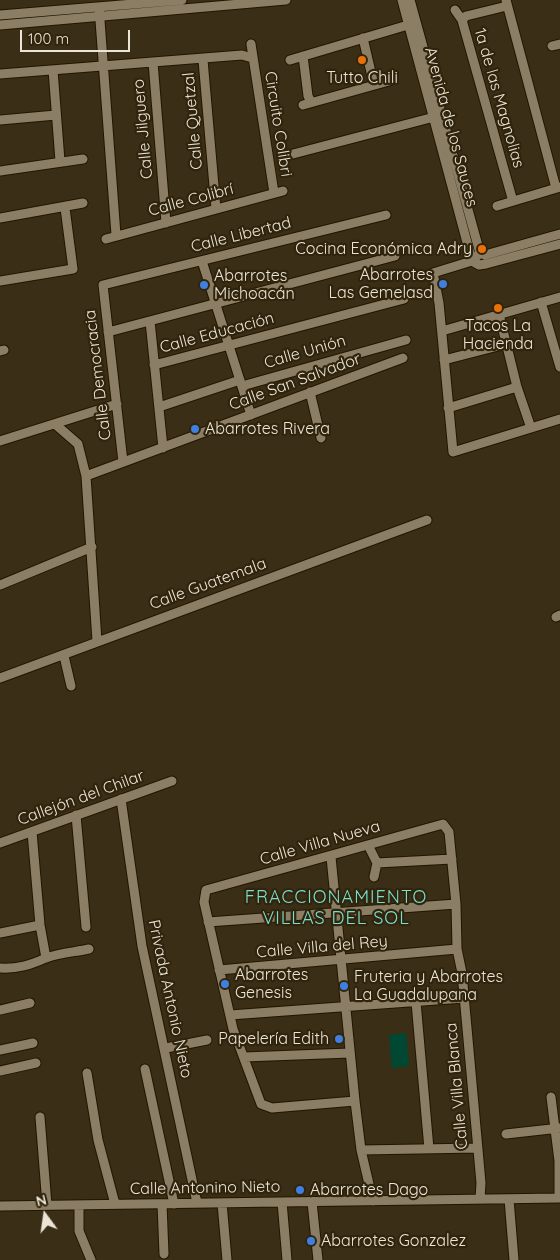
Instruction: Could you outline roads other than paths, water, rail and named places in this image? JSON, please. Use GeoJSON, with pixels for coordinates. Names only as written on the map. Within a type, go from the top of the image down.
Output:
{"type":"FeatureCollection","features":[{"type":"Feature","properties":{"kind":"street"},"geometry":{"type":"LineString","coordinates":[[0,25],[99,17],[182,0]]}},
{"type":"Feature","properties":{"kind":"street"},"geometry":{"type":"LineString","coordinates":[[0,15],[99,7],[286,0]]}},
{"type":"Feature","properties":{"kind":"street","name":"Avenida de los Sauces"},"geometry":{"type":"LineString","coordinates":[[402,0],[408,25],[480,253]]}},
{"type":"Feature","properties":{"kind":"street","name":"Avenida de los Sauces"},"geometry":{"type":"LineString","coordinates":[[410,0],[472,261]]}},
{"type":"Feature","properties":{"kind":"street"},"geometry":{"type":"LineString","coordinates":[[497,206],[558,187],[507,3]]}},
{"type":"Feature","properties":{"kind":"street","name":"1a de las Magnolias"},"geometry":{"type":"LineString","coordinates":[[507,3],[466,16],[462,20],[514,200]]}},
{"type":"Feature","properties":{"kind":"street"},"geometry":{"type":"LineString","coordinates":[[99,7],[116,235]]}},
{"type":"Feature","properties":{"kind":"street"},"geometry":{"type":"LineString","coordinates":[[455,10],[462,20]]}},
{"type":"Feature","properties":{"kind":"street"},"geometry":{"type":"LineString","coordinates":[[290,60],[408,25]]}},
{"type":"Feature","properties":{"kind":"street"},"geometry":{"type":"LineString","coordinates":[[363,38],[374,85]]}},
{"type":"Feature","properties":{"kind":"street"},"geometry":{"type":"LineString","coordinates":[[251,44],[252,58]]}},
{"type":"Feature","properties":{"kind":"street","name":"Circuito Colibri"},"geometry":{"type":"LineString","coordinates":[[0,74],[103,65],[203,60],[242,55],[252,58],[274,193]]}},
{"type":"Feature","properties":{"kind":"street"},"geometry":{"type":"LineString","coordinates":[[303,56],[308,96],[307,104],[389,81]]}},
{"type":"Feature","properties":{"kind":"street","name":"Calle Quetzal"},"geometry":{"type":"LineString","coordinates":[[203,60],[216,209]]}},
{"type":"Feature","properties":{"kind":"street","name":"Calle Jilguero"},"geometry":{"type":"LineString","coordinates":[[153,62],[166,223]]}},
{"type":"Feature","properties":{"kind":"street"},"geometry":{"type":"LineString","coordinates":[[53,70],[60,161]]}},
{"type":"Feature","properties":{"kind":"street"},"geometry":{"type":"LineString","coordinates":[[0,120],[56,115]]}},
{"type":"Feature","properties":{"kind":"street"},"geometry":{"type":"LineString","coordinates":[[293,154],[437,116]]}},
{"type":"Feature","properties":{"kind":"street"},"geometry":{"type":"LineString","coordinates":[[0,171],[83,159]]}},
{"type":"Feature","properties":{"kind":"street","name":"Calle Colibrí"},"geometry":{"type":"LineString","coordinates":[[106,239],[283,191]]}},
{"type":"Feature","properties":{"kind":"street"},"geometry":{"type":"LineString","coordinates":[[0,218],[65,208],[83,203]]}},
{"type":"Feature","properties":{"kind":"street"},"geometry":{"type":"LineString","coordinates":[[0,281],[73,269],[65,208]]}},
{"type":"Feature","properties":{"kind":"street","name":"Calle Libertad"},"geometry":{"type":"LineString","coordinates":[[103,285],[386,215]]}},
{"type":"Feature","properties":{"kind":"street"},"geometry":{"type":"LineString","coordinates":[[560,234],[485,255],[480,253],[472,261],[433,273],[442,330],[453,452],[560,419]]}},
{"type":"Feature","properties":{"kind":"street"},"geometry":{"type":"LineString","coordinates":[[472,261],[479,265],[486,264],[560,244]]}},
{"type":"Feature","properties":{"kind":"street"},"geometry":{"type":"LineString","coordinates":[[108,332],[395,256]]}},
{"type":"Feature","properties":{"kind":"street"},"geometry":{"type":"LineString","coordinates":[[202,260],[251,415]]}},
{"type":"Feature","properties":{"kind":"street","name":"Calle Democracia"},"geometry":{"type":"LineString","coordinates":[[103,285],[123,462]]}},
{"type":"Feature","properties":{"kind":"street"},"geometry":{"type":"LineString","coordinates":[[442,330],[560,297]]}},
{"type":"Feature","properties":{"kind":"street","name":"Calle Educación"},"geometry":{"type":"LineString","coordinates":[[154,365],[404,299]]}},
{"type":"Feature","properties":{"kind":"street"},"geometry":{"type":"LineString","coordinates":[[541,302],[560,367]]}},
{"type":"Feature","properties":{"kind":"street"},"geometry":{"type":"LineString","coordinates":[[499,314],[517,388],[531,428]]}},
{"type":"Feature","properties":{"kind":"street"},"geometry":{"type":"LineString","coordinates":[[150,321],[163,448]]}},
{"type":"Feature","properties":{"kind":"street","name":"Calle Unión"},"geometry":{"type":"LineString","coordinates":[[159,407],[241,383],[406,340]]}},
{"type":"Feature","properties":{"kind":"street"},"geometry":{"type":"LineString","coordinates":[[444,360],[506,344]]}},
{"type":"Feature","properties":{"kind":"street","name":"Calle San Salvador"},"geometry":{"type":"LineString","coordinates":[[86,476],[403,358]]}},
{"type":"Feature","properties":{"kind":"street"},"geometry":{"type":"LineString","coordinates":[[448,408],[517,388]]}},
{"type":"Feature","properties":{"kind":"street"},"geometry":{"type":"LineString","coordinates":[[310,392],[321,438]]}},
{"type":"Feature","properties":{"kind":"street"},"geometry":{"type":"LineString","coordinates":[[0,441],[117,404]]}},
{"type":"Feature","properties":{"kind":"street"},"geometry":{"type":"LineString","coordinates":[[55,424],[78,444],[86,476],[97,641]]}},
{"type":"Feature","properties":{"kind":"street","name":"Calle Guatemala"},"geometry":{"type":"LineString","coordinates":[[0,678],[64,656],[97,641],[427,520]]}},
{"type":"Feature","properties":{"kind":"street"},"geometry":{"type":"LineString","coordinates":[[0,585],[92,547]]}},
{"type":"Feature","properties":{"kind":"street"},"geometry":{"type":"LineString","coordinates":[[64,656],[70,686]]}},
{"type":"Feature","properties":{"kind":"street","name":"Callejón del Chilar"},"geometry":{"type":"LineString","coordinates":[[0,843],[172,781]]}},
{"type":"Feature","properties":{"kind":"street","name":"Privada Antonio Nieto"},"geometry":{"type":"LineString","coordinates":[[121,799],[142,946],[166,1048],[197,1203]]}},
{"type":"Feature","properties":{"kind":"street"},"geometry":{"type":"LineString","coordinates":[[76,815],[86,927]]}},
{"type":"Feature","properties":{"kind":"street","name":"Calle Villa Nueva"},"geometry":{"type":"LineString","coordinates":[[208,922],[204,902],[206,890],[331,857],[368,844],[443,824]]}},
{"type":"Feature","properties":{"kind":"street","name":"Calle Villa Blanca"},"geometry":{"type":"LineString","coordinates":[[443,824],[449,832],[452,860],[456,904],[457,950],[464,998],[478,1148],[480,1199]]}},
{"type":"Feature","properties":{"kind":"street"},"geometry":{"type":"LineString","coordinates":[[32,832],[40,925],[46,958]]}},
{"type":"Feature","properties":{"kind":"street"},"geometry":{"type":"LineString","coordinates":[[368,844],[377,863],[374,877]]}},
{"type":"Feature","properties":{"kind":"street"},"geometry":{"type":"LineString","coordinates":[[331,857],[355,1101],[361,1150],[373,1201]]}},
{"type":"Feature","properties":{"kind":"street"},"geometry":{"type":"LineString","coordinates":[[377,863],[452,860]]}},
{"type":"Feature","properties":{"kind":"street"},"geometry":{"type":"LineString","coordinates":[[355,1101],[272,1108],[261,1104],[230,1015],[208,922],[456,904]]}},
{"type":"Feature","properties":{"kind":"street"},"geometry":{"type":"LineString","coordinates":[[0,932],[40,925]]}},
{"type":"Feature","properties":{"kind":"street"},"geometry":{"type":"LineString","coordinates":[[0,968],[36,964],[46,958],[89,949]]}},
{"type":"Feature","properties":{"kind":"street","name":"Calle Villa del Rey"},"geometry":{"type":"LineString","coordinates":[[219,970],[457,950]]}},
{"type":"Feature","properties":{"kind":"street"},"geometry":{"type":"LineString","coordinates":[[230,1015],[464,998]]}},
{"type":"Feature","properties":{"kind":"street"},"geometry":{"type":"LineString","coordinates":[[416,1002],[429,1149]]}},
{"type":"Feature","properties":{"kind":"street"},"geometry":{"type":"LineString","coordinates":[[0,1010],[30,1003]]}},
{"type":"Feature","properties":{"kind":"street"},"geometry":{"type":"LineString","coordinates":[[166,1048],[207,1040]]}},
{"type":"Feature","properties":{"kind":"street"},"geometry":{"type":"LineString","coordinates":[[0,1050],[33,1043]]}},
{"type":"Feature","properties":{"kind":"street"},"geometry":{"type":"LineString","coordinates":[[244,1057],[350,1053]]}},
{"type":"Feature","properties":{"kind":"street"},"geometry":{"type":"LineString","coordinates":[[0,1071],[36,1063]]}},
{"type":"Feature","properties":{"kind":"street"},"geometry":{"type":"LineString","coordinates":[[145,1068],[174,1204]]}},
{"type":"Feature","properties":{"kind":"street"},"geometry":{"type":"LineString","coordinates":[[87,1073],[98,1140],[116,1204]]}},
{"type":"Feature","properties":{"kind":"street"},"geometry":{"type":"LineString","coordinates":[[551,1097],[557,1129],[560,1198]]}},
{"type":"Feature","properties":{"kind":"street"},"geometry":{"type":"LineString","coordinates":[[40,1117],[46,1205]]}},
{"type":"Feature","properties":{"kind":"street"},"geometry":{"type":"LineString","coordinates":[[506,1134],[557,1129]]}},
{"type":"Feature","properties":{"kind":"street"},"geometry":{"type":"LineString","coordinates":[[361,1150],[478,1148]]}},
{"type":"Feature","properties":{"kind":"street"},"geometry":{"type":"LineString","coordinates":[[40,1164],[46,1205]]}},
{"type":"Feature","properties":{"kind":"street","name":"Calle Antonino Nieto"},"geometry":{"type":"LineString","coordinates":[[0,1206],[560,1198]]}},
{"type":"Feature","properties":{"kind":"street"},"geometry":{"type":"LineString","coordinates":[[509,1199],[514,1260]]}},
{"type":"Feature","properties":{"kind":"street"},"geometry":{"type":"LineString","coordinates":[[282,1202],[286,1260]]}},
{"type":"Feature","properties":{"kind":"street"},"geometry":{"type":"LineString","coordinates":[[312,1202],[318,1260]]}},
{"type":"Feature","properties":{"kind":"street"},"geometry":{"type":"LineString","coordinates":[[222,1203],[227,1260]]}},
{"type":"Feature","properties":{"kind":"street"},"geometry":{"type":"LineString","coordinates":[[162,1204],[164,1254]]}},
{"type":"Feature","properties":{"kind":"street"},"geometry":{"type":"LineString","coordinates":[[79,1205],[79,1232],[91,1260]]}},
{"type":"Feature","properties":{"kind":"place","name":"Tutto Chili"},"geometry":{"type":"Point","coordinates":[362,60]}},
{"type":"Feature","properties":{"kind":"place","name":"Cocina Económica Adry"},"geometry":{"type":"Point","coordinates":[482,249]}},
{"type":"Feature","properties":{"kind":"place","name":"Abarrotes Las Gemelasd"},"geometry":{"type":"Point","coordinates":[443,284]}},
{"type":"Feature","properties":{"kind":"place","name":"Abarrotes Michoacán"},"geometry":{"type":"Point","coordinates":[204,285]}},
{"type":"Feature","properties":{"kind":"place","name":"Tacos La Hacienda"},"geometry":{"type":"Point","coordinates":[498,308]}},
{"type":"Feature","properties":{"kind":"place","name":"Abarrotes Rivera"},"geometry":{"type":"Point","coordinates":[195,429]}},
{"type":"Feature","properties":{"kind":"place","name":"Abarrotes Genesis"},"geometry":{"type":"Point","coordinates":[225,984]}},
{"type":"Feature","properties":{"kind":"place","name":"Fruteria y Abarrotes La Guadalupana"},"geometry":{"type":"Point","coordinates":[344,986]}},
{"type":"Feature","properties":{"kind":"place","name":"Papelería Edith"},"geometry":{"type":"Point","coordinates":[339,1039]}},
{"type":"Feature","properties":{"kind":"place","name":"Abarrotes Dago"},"geometry":{"type":"Point","coordinates":[300,1190]}},
{"type":"Feature","properties":{"kind":"place","name":"Abarrotes Gonzalez"},"geometry":{"type":"Point","coordinates":[311,1241]}},
{"type":"Feature","properties":{"kind":"district","name":"FRACCIONAMIENTO VILLAS DEL SOL"},"geometry":{"type":"Point","coordinates":[336,908]}}]}
